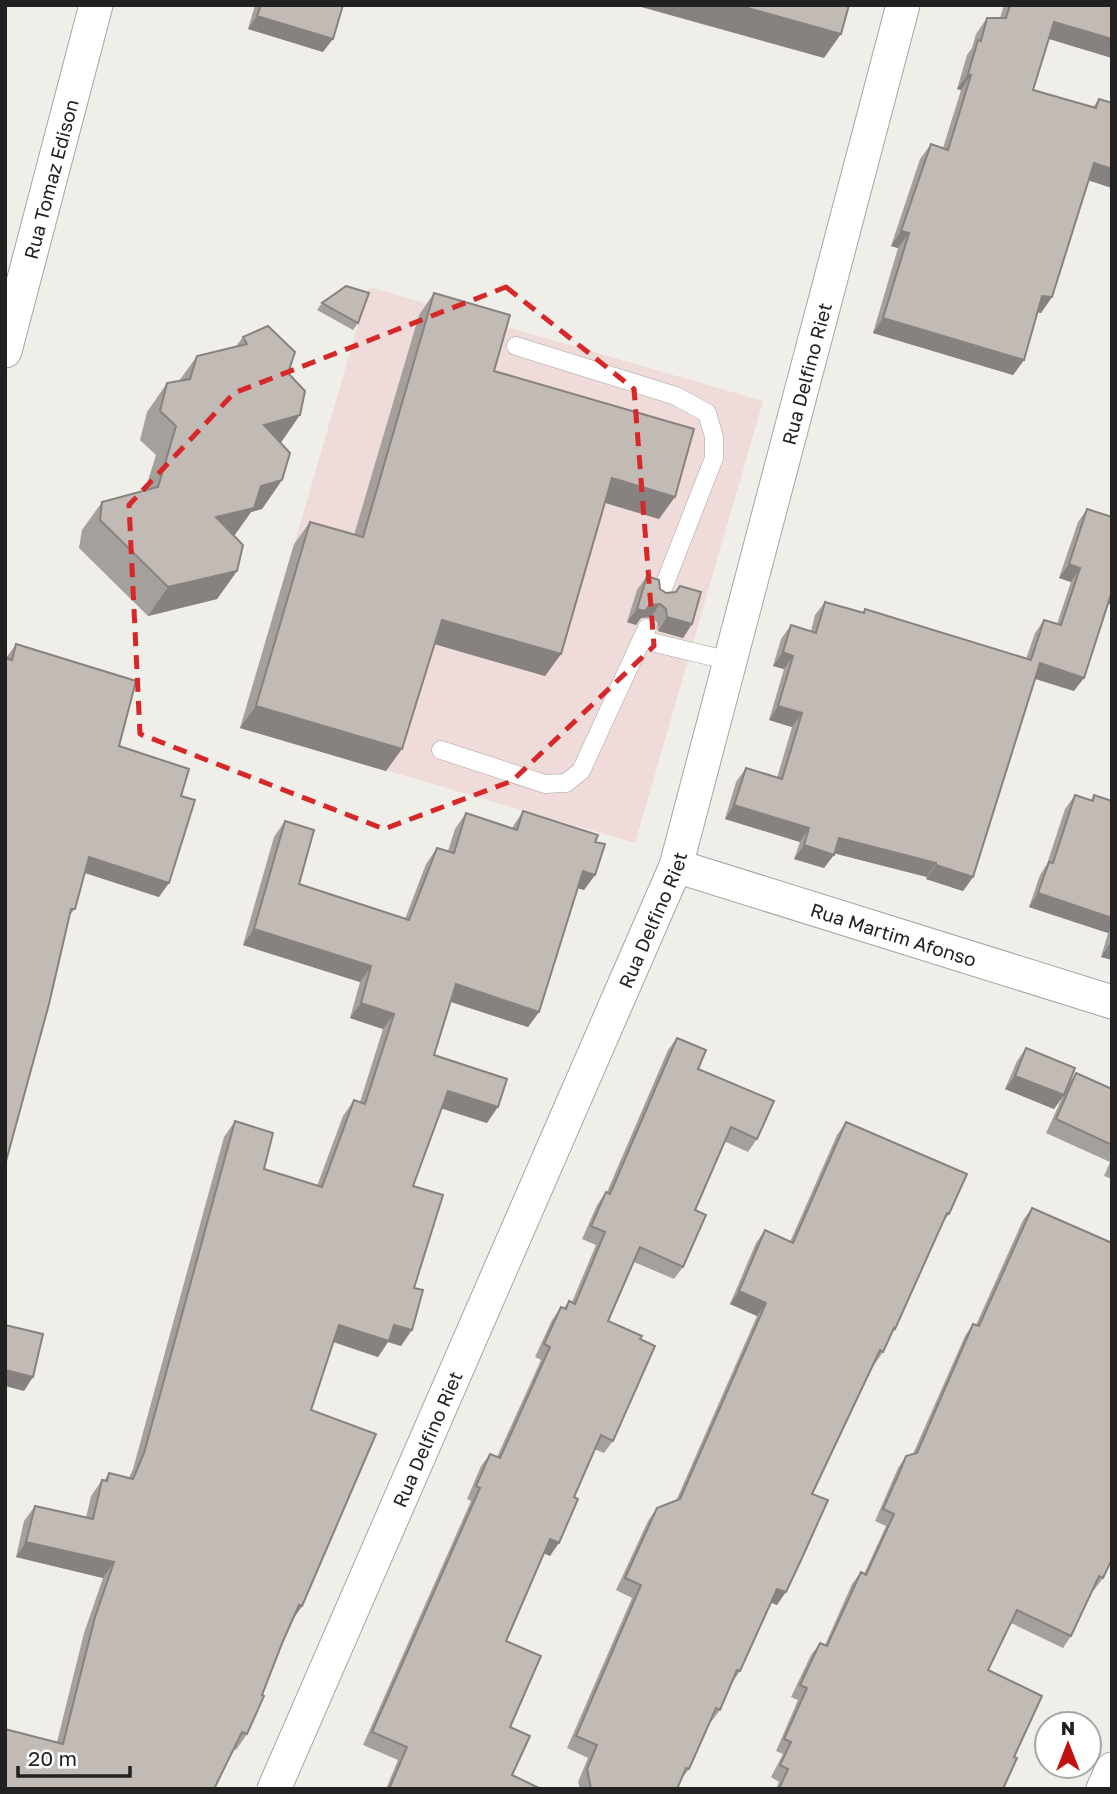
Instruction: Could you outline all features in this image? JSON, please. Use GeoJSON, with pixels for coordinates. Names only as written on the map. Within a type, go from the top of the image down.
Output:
{"type":"FeatureCollection","features":[{"type":"Feature","properties":{"kind":"street","name":"Rua Tomaz Edison"},"geometry":{"type":"LineString","coordinates":[[5,351],[96,5]]}},
{"type":"Feature","properties":{"kind":"street","name":"Rua Delfino Riet"},"geometry":{"type":"LineString","coordinates":[[274,1789],[676,866],[903,5]]}},
{"type":"Feature","properties":{"kind":"street","name":"Rua Martim Afonso"},"geometry":{"type":"LineString","coordinates":[[676,866],[1112,1002]]}},
{"type":"Feature","properties":{"kind":"street"},"geometry":{"type":"LineString","coordinates":[[1103,1789],[1112,1769]]}},
{"type":"Feature","properties":{"kind":"lane"},"geometry":{"type":"LineString","coordinates":[[516,346],[676,396],[708,413],[714,437],[714,458],[660,596]]}},
{"type":"Feature","properties":{"kind":"lane"},"geometry":{"type":"LineString","coordinates":[[441,750],[545,784],[566,783],[581,771],[645,634],[730,661]]}},
{"type":"Feature","properties":{"kind":"highlighted area"},"geometry":{"type":"Polygon","coordinates":[[[506,287],[634,389],[654,646],[512,781],[384,829],[140,734],[129,505],[234,393],[506,287]]]}},
{"type":"Feature","properties":{"kind":"shaded area"},"geometry":{"type":"Polygon","coordinates":[[[369,287],[763,401],[635,843],[241,728],[369,287]]]}},
{"type":"Feature","properties":{"kind":"building"},"geometry":{"type":"Polygon","coordinates":[[[261,5],[343,5],[333,39],[257,16],[261,5]]]}},
{"type":"Feature","properties":{"kind":"building"},"geometry":{"type":"Polygon","coordinates":[[[737,5],[849,5],[841,34],[737,5]]]}},
{"type":"Feature","properties":{"kind":"building"},"geometry":{"type":"Polygon","coordinates":[[[1010,5],[1112,5],[1112,39],[1054,22],[1033,90],[1096,108],[1099,99],[1112,103],[1112,169],[1094,163],[1052,297],[1042,296],[1024,360],[883,318],[909,233],[901,231],[931,144],[948,150],[971,75],[968,74],[978,40],[981,41],[987,18],[1006,18],[1010,5]]]}},
{"type":"Feature","properties":{"kind":"building"},"geometry":{"type":"Polygon","coordinates":[[[346,286],[369,293],[358,323],[322,303],[346,286]]]}},
{"type":"Feature","properties":{"kind":"building"},"geometry":{"type":"Polygon","coordinates":[[[434,293],[510,315],[494,371],[694,429],[675,497],[612,478],[561,654],[442,620],[402,749],[256,706],[310,522],[363,537],[434,293]]]}},
{"type":"Feature","properties":{"kind":"building"},"geometry":{"type":"Polygon","coordinates":[[[268,326],[295,352],[288,373],[305,391],[300,415],[264,425],[290,453],[282,480],[261,486],[254,508],[216,517],[243,545],[237,571],[168,587],[100,520],[102,502],[158,487],[176,426],[160,411],[167,383],[190,379],[197,356],[247,344],[243,337],[268,326]]]}},
{"type":"Feature","properties":{"kind":"building"},"geometry":{"type":"Polygon","coordinates":[[[1087,509],[1112,517],[1112,591],[1084,678],[1040,663],[973,877],[936,863],[839,838],[834,855],[804,845],[809,828],[734,805],[746,768],[782,779],[802,713],[778,706],[793,656],[783,652],[791,625],[816,633],[825,602],[864,613],[865,609],[1031,660],[1044,620],[1061,625],[1080,568],[1069,564],[1087,509]]]}},
{"type":"Feature","properties":{"kind":"building"},"geometry":{"type":"Polygon","coordinates":[[[647,576],[659,580],[660,589],[666,593],[676,592],[680,586],[701,592],[692,624],[667,617],[666,609],[660,604],[650,605],[645,611],[637,609],[647,576]]]}},
{"type":"Feature","properties":{"kind":"building"},"geometry":{"type":"Polygon","coordinates":[[[16,644],[136,681],[119,746],[189,769],[181,796],[195,800],[169,883],[89,857],[75,909],[71,909],[49,1004],[5,1165],[5,658],[12,660],[16,644]]]}},
{"type":"Feature","properties":{"kind":"building"},"geometry":{"type":"Polygon","coordinates":[[[1075,795],[1093,801],[1094,795],[1112,801],[1112,918],[1038,893],[1049,862],[1053,863],[1075,795]]]}},
{"type":"Feature","properties":{"kind":"building"},"geometry":{"type":"Polygon","coordinates":[[[523,811],[598,835],[595,842],[605,844],[595,875],[583,871],[539,1012],[456,984],[434,1055],[507,1079],[498,1107],[448,1091],[413,1186],[443,1195],[414,1288],[423,1290],[412,1330],[394,1325],[389,1341],[339,1325],[311,1410],[376,1434],[302,1606],[299,1605],[283,1641],[262,1695],[264,1696],[247,1734],[242,1732],[214,1789],[5,1789],[5,1729],[63,1744],[95,1617],[114,1562],[26,1542],[35,1506],[93,1519],[102,1480],[107,1481],[109,1473],[133,1479],[144,1453],[235,1121],[273,1133],[264,1169],[322,1187],[354,1100],[365,1104],[394,1014],[361,1003],[371,966],[254,929],[285,821],[314,830],[299,884],[409,920],[437,848],[454,853],[466,813],[517,830],[523,811]]]}},
{"type":"Feature","properties":{"kind":"building"},"geometry":{"type":"Polygon","coordinates":[[[677,1038],[706,1050],[698,1069],[774,1101],[757,1139],[731,1127],[695,1210],[706,1215],[683,1267],[640,1247],[608,1321],[642,1336],[640,1339],[655,1346],[613,1441],[601,1435],[574,1497],[578,1499],[559,1543],[550,1539],[506,1641],[541,1656],[510,1727],[530,1736],[512,1775],[541,1789],[389,1789],[407,1747],[372,1732],[480,1488],[476,1486],[490,1454],[500,1458],[550,1347],[544,1344],[561,1307],[566,1309],[569,1301],[575,1304],[605,1232],[591,1226],[606,1192],[610,1194],[677,1038]]]}},
{"type":"Feature","properties":{"kind":"building"},"geometry":{"type":"Polygon","coordinates":[[[1026,1048],[1075,1068],[1064,1095],[1015,1076],[1026,1048]]]}},
{"type":"Feature","properties":{"kind":"building"},"geometry":{"type":"Polygon","coordinates":[[[1076,1073],[1112,1089],[1112,1145],[1056,1119],[1076,1073]]]}},
{"type":"Feature","properties":{"kind":"building"},"geometry":{"type":"Polygon","coordinates":[[[846,1122],[967,1174],[895,1329],[883,1352],[880,1350],[812,1494],[828,1500],[786,1592],[777,1589],[740,1671],[737,1670],[720,1710],[716,1708],[689,1769],[686,1768],[677,1789],[591,1789],[587,1769],[597,1745],[576,1736],[641,1585],[625,1578],[657,1508],[680,1499],[766,1303],[739,1291],[765,1230],[793,1243],[846,1122]]]}},
{"type":"Feature","properties":{"kind":"building"},"geometry":{"type":"Polygon","coordinates":[[[1032,1208],[1112,1243],[1112,1559],[1103,1578],[1099,1576],[1071,1636],[1017,1610],[988,1670],[1042,1696],[1036,1710],[1033,1710],[1003,1789],[779,1789],[788,1769],[780,1765],[791,1742],[784,1739],[807,1688],[800,1685],[820,1643],[827,1646],[861,1572],[866,1575],[894,1514],[883,1509],[906,1456],[917,1453],[973,1324],[979,1326],[1032,1208]]]}},
{"type":"Feature","properties":{"kind":"building"},"geometry":{"type":"Polygon","coordinates":[[[5,1325],[43,1334],[33,1377],[5,1370],[5,1325]]]}}]}
